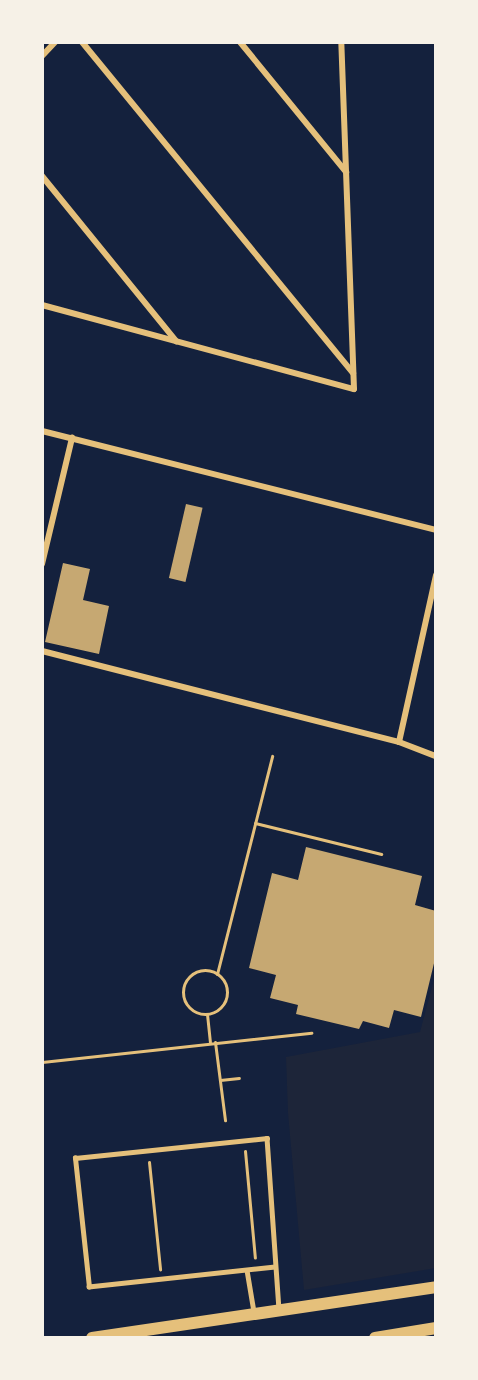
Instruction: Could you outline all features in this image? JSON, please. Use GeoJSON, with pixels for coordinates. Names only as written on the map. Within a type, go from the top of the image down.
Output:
{"type":"FeatureCollection","features":[{"type":"Feature","properties":{"kind":"main road"},"geometry":{"type":"LineString","coordinates":[[92,1338],[255,1312],[436,1287]]}},
{"type":"Feature","properties":{"kind":"main road"},"geometry":{"type":"LineString","coordinates":[[375,1338],[436,1328]]}},
{"type":"Feature","properties":{"kind":"street"},"geometry":{"type":"LineString","coordinates":[[42,56],[55,42]]}},
{"type":"Feature","properties":{"kind":"street"},"geometry":{"type":"LineString","coordinates":[[82,42],[353,373]]}},
{"type":"Feature","properties":{"kind":"street"},"geometry":{"type":"LineString","coordinates":[[240,42],[346,172]]}},
{"type":"Feature","properties":{"kind":"street"},"geometry":{"type":"LineString","coordinates":[[42,305],[354,389],[341,42]]}},
{"type":"Feature","properties":{"kind":"street"},"geometry":{"type":"LineString","coordinates":[[42,176],[176,341]]}},
{"type":"Feature","properties":{"kind":"street"},"geometry":{"type":"LineString","coordinates":[[42,431],[436,530]]}},
{"type":"Feature","properties":{"kind":"street"},"geometry":{"type":"LineString","coordinates":[[42,564],[72,438]]}},
{"type":"Feature","properties":{"kind":"street"},"geometry":{"type":"LineString","coordinates":[[399,742],[436,575]]}},
{"type":"Feature","properties":{"kind":"street"},"geometry":{"type":"LineString","coordinates":[[42,651],[399,742],[436,756]]}},
{"type":"Feature","properties":{"kind":"lane"},"geometry":{"type":"LineString","coordinates":[[275,1267],[89,1287],[75,1158],[267,1138],[279,1309]]}},
{"type":"Feature","properties":{"kind":"lane"},"geometry":{"type":"LineString","coordinates":[[247,1270],[255,1312]]}},
{"type":"Feature","properties":{"kind":"path"},"geometry":{"type":"LineString","coordinates":[[217,974],[272,756]]}},
{"type":"Feature","properties":{"kind":"path"},"geometry":{"type":"LineString","coordinates":[[255,823],[381,854]]}},
{"type":"Feature","properties":{"kind":"path"},"geometry":{"type":"LineString","coordinates":[[206,970],[217,974],[224,981],[227,995],[220,1008],[207,1014],[200,1014],[188,1006],[183,993],[184,986],[193,975],[206,970]]}},
{"type":"Feature","properties":{"kind":"path"},"geometry":{"type":"LineString","coordinates":[[207,1014],[210,1043]]}},
{"type":"Feature","properties":{"kind":"path"},"geometry":{"type":"LineString","coordinates":[[42,1062],[311,1033]]}},
{"type":"Feature","properties":{"kind":"path"},"geometry":{"type":"LineString","coordinates":[[215,1042],[225,1120]]}},
{"type":"Feature","properties":{"kind":"path"},"geometry":{"type":"LineString","coordinates":[[220,1080],[238,1078]]}},
{"type":"Feature","properties":{"kind":"path"},"geometry":{"type":"LineString","coordinates":[[243,1140],[256,1269]]}},
{"type":"Feature","properties":{"kind":"path"},"geometry":{"type":"LineString","coordinates":[[148,1150],[161,1279]]}},
{"type":"Feature","properties":{"kind":"shaded area"},"geometry":{"type":"Polygon","coordinates":[[[436,972],[436,1268],[304,1290],[288,1113],[286,1057],[420,1032],[436,972]]]}},
{"type":"Feature","properties":{"kind":"building"},"geometry":{"type":"Polygon","coordinates":[[[186,504],[203,508],[185,582],[169,578],[186,504]]]}},
{"type":"Feature","properties":{"kind":"building"},"geometry":{"type":"Polygon","coordinates":[[[63,563],[90,569],[83,600],[109,606],[99,654],[45,642],[63,563]]]}},
{"type":"Feature","properties":{"kind":"building"},"geometry":{"type":"Polygon","coordinates":[[[306,847],[422,876],[415,905],[436,911],[436,955],[421,1017],[394,1010],[389,1028],[363,1021],[359,1029],[296,1014],[298,1005],[270,998],[276,975],[249,968],[272,873],[298,880],[306,847]]]}}]}
